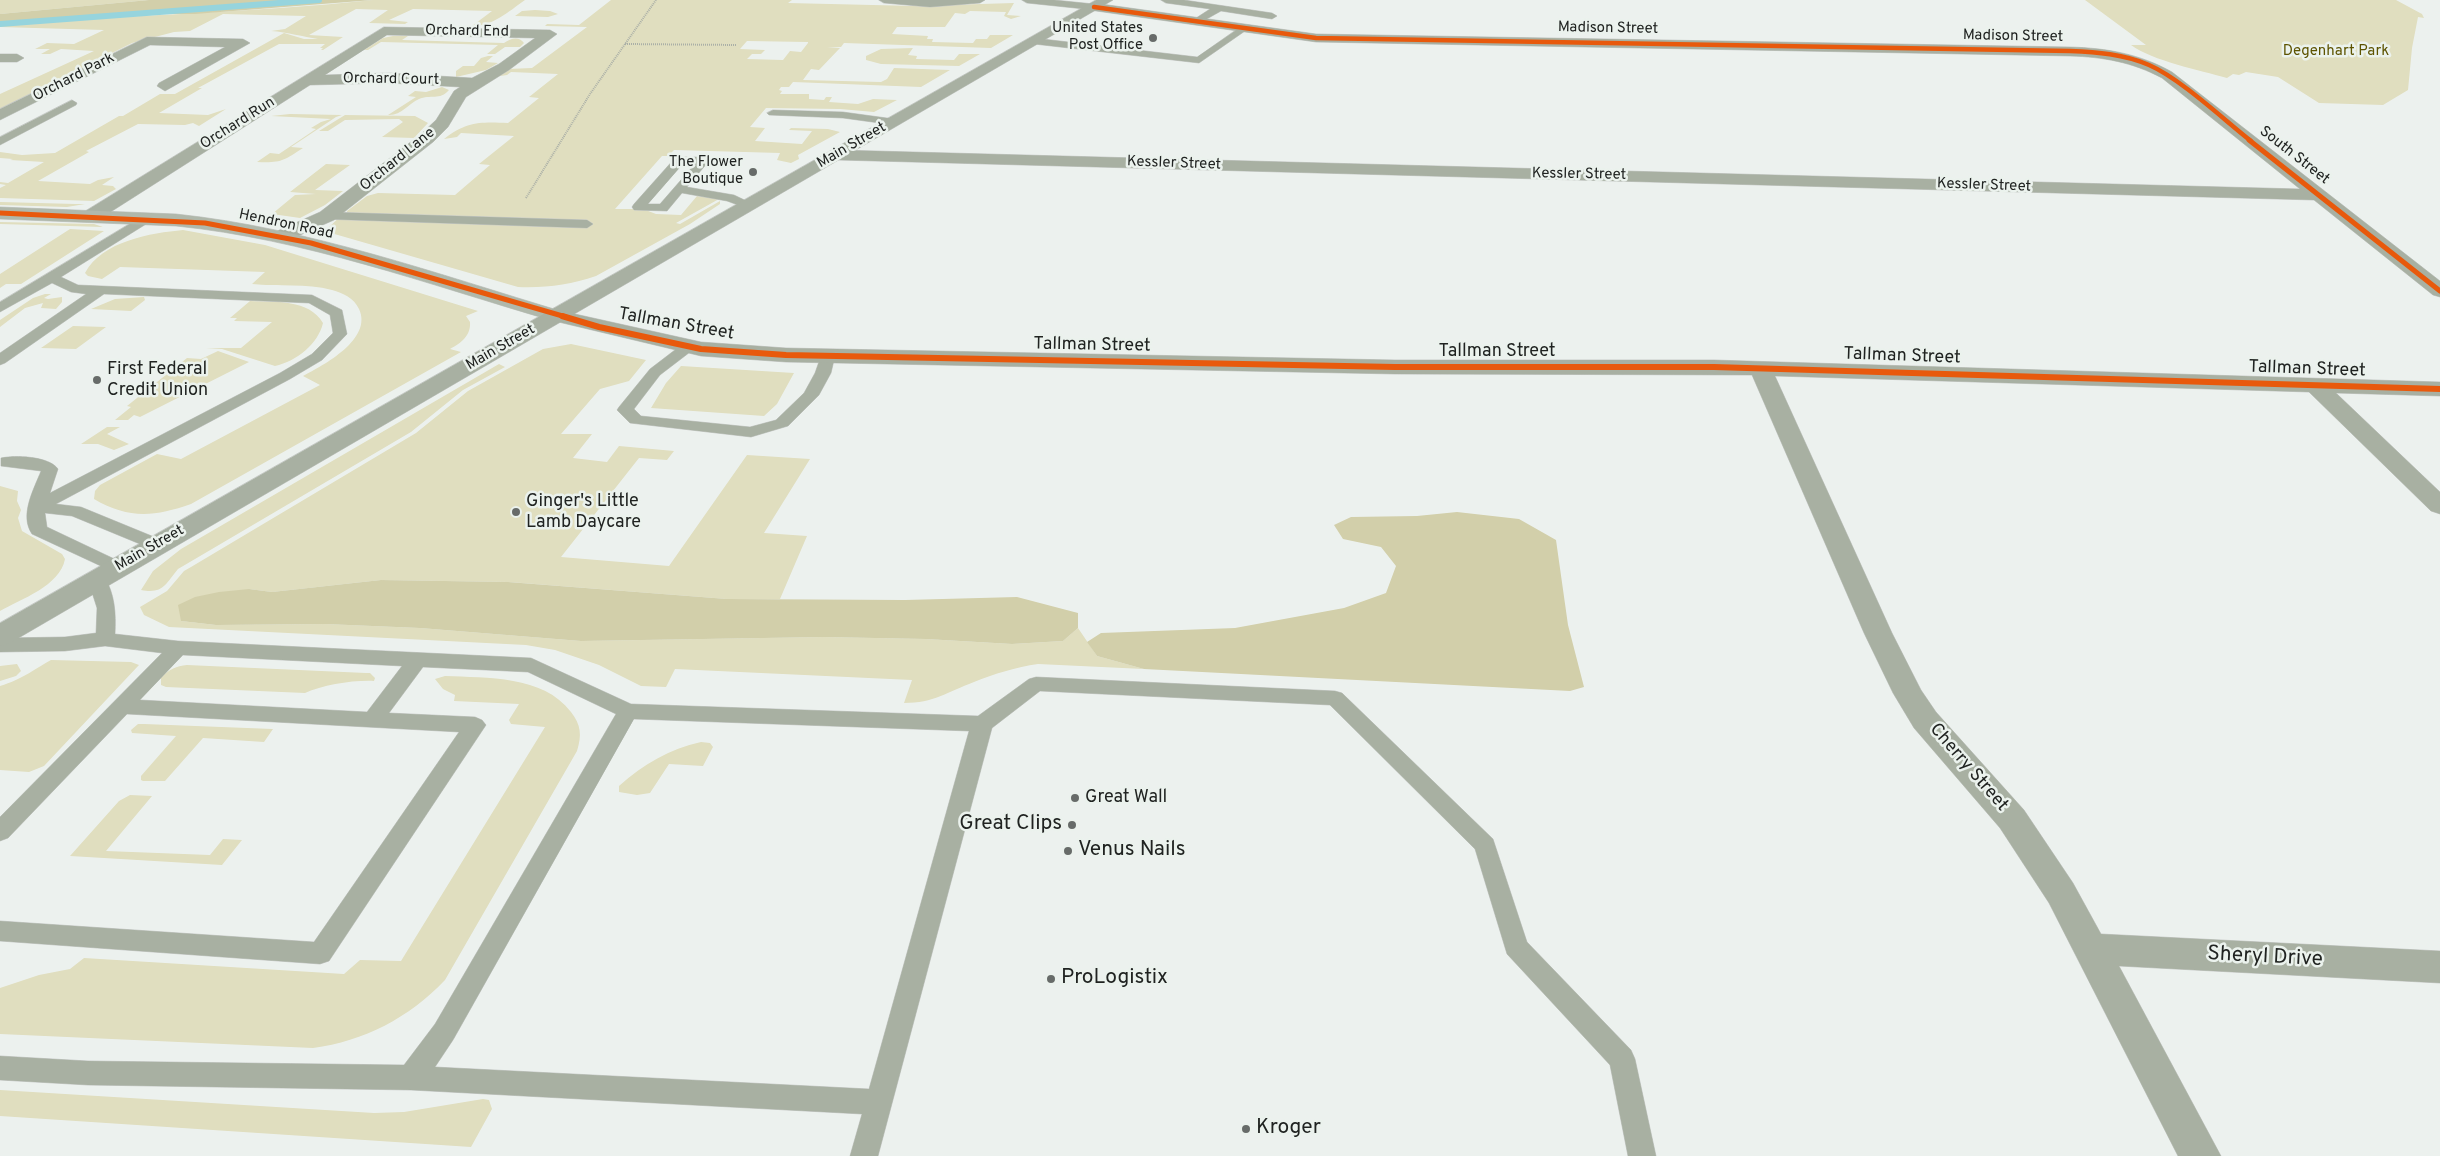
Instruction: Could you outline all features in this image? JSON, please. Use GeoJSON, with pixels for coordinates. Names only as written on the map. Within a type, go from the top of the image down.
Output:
{"type":"FeatureCollection","features":[{"type":"Feature","properties":{"kind":"street","name":"Madison Street"},"geometry":{"type":"LineString","coordinates":[[1100,3],[1196,22],[1316,38],[2094,53],[2123,57]]}},
{"type":"Feature","properties":{"kind":"street","name":"Main Street"},"geometry":{"type":"LineString","coordinates":[[0,636],[1100,3]]}},
{"type":"Feature","properties":{"kind":"street","name":"Orchard End"},"geometry":{"type":"LineString","coordinates":[[384,31],[550,34]]}},
{"type":"Feature","properties":{"kind":"street","name":"Orchard Run"},"geometry":{"type":"LineString","coordinates":[[91,216],[384,31]]}},
{"type":"Feature","properties":{"kind":"street","name":"Orchard Lane"},"geometry":{"type":"LineString","coordinates":[[282,236],[327,216],[428,138],[442,123],[460,94],[474,83],[504,67],[550,34]]}},
{"type":"Feature","properties":{"kind":"street","name":"Orchard Park"},"geometry":{"type":"LineString","coordinates":[[0,115],[147,41],[243,43],[165,86]]}},
{"type":"Feature","properties":{"kind":"street","name":"South Street"},"geometry":{"type":"LineString","coordinates":[[2123,57],[2151,65],[2167,75],[2440,291]]}},
{"type":"Feature","properties":{"kind":"street"},"geometry":{"type":"LineString","coordinates":[[0,58],[17,58]]}},
{"type":"Feature","properties":{"kind":"street","name":"Orchard Court"},"geometry":{"type":"LineString","coordinates":[[308,80],[388,78],[474,83]]}},
{"type":"Feature","properties":{"kind":"street","name":"Kessler Street"},"geometry":{"type":"LineString","coordinates":[[838,155],[2321,195]]}},
{"type":"Feature","properties":{"kind":"street","name":"Hendron Road"},"geometry":{"type":"LineString","coordinates":[[0,214],[146,218],[204,223],[282,236],[311,242],[557,316]]}},
{"type":"Feature","properties":{"kind":"street","name":"Tallman Street"},"geometry":{"type":"LineString","coordinates":[[557,316],[689,346],[786,355],[1395,367],[1606,366],[1760,368],[2440,389]]}},
{"type":"Feature","properties":{"kind":"street","name":"Cherry Street"},"geometry":{"type":"LineString","coordinates":[[1760,368],[1878,633],[1908,693],[1925,720],[2012,819],[2061,893],[2200,1156]]}},
{"type":"Feature","properties":{"kind":"street"},"geometry":{"type":"LineString","coordinates":[[2315,385],[2440,506]]}},
{"type":"Feature","properties":{"kind":"street","name":"Sheryl Drive"},"geometry":{"type":"LineString","coordinates":[[2090,949],[2440,966]]}},
{"type":"Feature","properties":{"kind":"lane"},"geometry":{"type":"LineString","coordinates":[[884,0],[930,4],[980,0]]}},
{"type":"Feature","properties":{"kind":"lane"},"geometry":{"type":"LineString","coordinates":[[1027,0],[1100,3]]}},
{"type":"Feature","properties":{"kind":"lane"},"geometry":{"type":"LineString","coordinates":[[1166,0],[1272,16]]}},
{"type":"Feature","properties":{"kind":"lane"},"geometry":{"type":"LineString","coordinates":[[1196,22],[1219,8]]}},
{"type":"Feature","properties":{"kind":"lane"},"geometry":{"type":"LineString","coordinates":[[1034,41],[1199,60],[1242,29]]}},
{"type":"Feature","properties":{"kind":"lane","name":"Orchard Park"},"geometry":{"type":"LineString","coordinates":[[0,142],[72,104]]}},
{"type":"Feature","properties":{"kind":"lane"},"geometry":{"type":"LineString","coordinates":[[773,113],[843,115],[894,122]]}},
{"type":"Feature","properties":{"kind":"lane"},"geometry":{"type":"LineString","coordinates":[[679,161],[703,161],[679,189],[663,208],[638,207],[679,161]]}},
{"type":"Feature","properties":{"kind":"lane"},"geometry":{"type":"LineString","coordinates":[[679,189],[730,198],[749,205]]}},
{"type":"Feature","properties":{"kind":"lane"},"geometry":{"type":"LineString","coordinates":[[327,216],[587,224]]}},
{"type":"Feature","properties":{"kind":"lane"},"geometry":{"type":"LineString","coordinates":[[0,308],[146,218]]}},
{"type":"Feature","properties":{"kind":"lane"},"geometry":{"type":"LineString","coordinates":[[36,507],[285,376],[317,357],[340,334],[337,313],[312,299],[76,289],[51,278]]}},
{"type":"Feature","properties":{"kind":"lane"},"geometry":{"type":"LineString","coordinates":[[0,360],[101,290]]}},
{"type":"Feature","properties":{"kind":"lane"},"geometry":{"type":"LineString","coordinates":[[689,346],[655,372],[624,410],[636,420],[751,432],[782,423],[811,395],[823,373],[827,356]]}},
{"type":"Feature","properties":{"kind":"lane"},"geometry":{"type":"LineString","coordinates":[[6,462],[38,464],[50,469],[36,507],[38,530],[108,574],[105,639]]}},
{"type":"Feature","properties":{"kind":"lane"},"geometry":{"type":"LineString","coordinates":[[36,507],[75,511],[158,545]]}},
{"type":"Feature","properties":{"kind":"lane"},"geometry":{"type":"LineString","coordinates":[[0,646],[65,644],[105,639],[178,648],[531,665],[628,711],[982,724]]}},
{"type":"Feature","properties":{"kind":"lane"},"geometry":{"type":"LineString","coordinates":[[0,832],[178,648]]}},
{"type":"Feature","properties":{"kind":"lane"},"geometry":{"type":"LineString","coordinates":[[372,720],[418,660]]}},
{"type":"Feature","properties":{"kind":"lane"},"geometry":{"type":"LineString","coordinates":[[864,1156],[982,724],[1036,684],[1335,698],[1485,845],[1516,947],[1622,1059],[1642,1156]]}},
{"type":"Feature","properties":{"kind":"lane"},"geometry":{"type":"LineString","coordinates":[[4,936],[320,953],[475,725],[122,706]]}},
{"type":"Feature","properties":{"kind":"lane"},"geometry":{"type":"LineString","coordinates":[[411,1078],[444,1032],[628,711]]}},
{"type":"Feature","properties":{"kind":"lane"},"geometry":{"type":"LineString","coordinates":[[0,1068],[98,1073],[411,1078],[879,1102]]}},
{"type":"Feature","properties":{"kind":"path"},"geometry":{"type":"LineString","coordinates":[[511,222],[590,94],[656,0]]}},
{"type":"Feature","properties":{"kind":"path"},"geometry":{"type":"LineString","coordinates":[[624,44],[737,45]]}},
{"type":"Feature","properties":{"kind":"green space"},"geometry":{"type":"Polygon","coordinates":[[[0,0],[149,0],[0,14],[0,0]]]}},
{"type":"Feature","properties":{"kind":"green space"},"geometry":{"type":"Polygon","coordinates":[[[373,0],[525,0],[494,21],[472,26],[492,11],[413,9],[389,20],[408,22],[405,24],[369,23],[388,10],[356,9],[309,35],[343,37],[323,50],[321,50],[323,48],[320,48],[325,44],[279,44],[198,88],[202,88],[159,113],[208,115],[226,109],[199,126],[193,123],[185,125],[138,124],[86,151],[89,152],[38,181],[90,184],[98,180],[114,177],[102,185],[113,186],[116,189],[94,201],[0,198],[0,188],[6,185],[0,184],[0,182],[8,183],[44,162],[0,158],[0,152],[22,155],[55,153],[160,94],[175,94],[284,33],[304,39],[318,39],[283,32],[271,31],[285,29],[306,16],[223,14],[190,31],[174,32],[132,43],[0,109],[0,94],[94,51],[61,49],[50,54],[41,54],[50,49],[35,49],[47,43],[74,44],[104,30],[0,27],[0,25],[280,8],[373,0]]]}},
{"type":"Feature","properties":{"kind":"green space"},"geometry":{"type":"Polygon","coordinates":[[[611,0],[792,0],[788,3],[915,6],[1014,3],[1007,15],[1021,16],[1011,19],[1004,16],[1006,12],[970,11],[965,14],[955,13],[945,27],[897,27],[892,34],[928,36],[927,39],[933,39],[932,42],[973,43],[976,39],[987,39],[990,35],[1013,35],[991,48],[844,43],[841,47],[827,47],[840,48],[819,70],[811,69],[803,80],[881,82],[887,79],[894,68],[950,70],[921,87],[793,82],[789,87],[781,87],[779,90],[782,91],[780,94],[809,94],[809,99],[824,100],[826,97],[832,97],[829,102],[858,104],[873,99],[897,100],[874,112],[840,109],[766,108],[750,127],[765,128],[755,141],[802,144],[812,131],[789,130],[791,128],[828,129],[840,132],[798,155],[799,159],[791,163],[777,160],[780,153],[674,150],[668,156],[662,156],[615,209],[643,209],[656,214],[681,215],[697,196],[719,199],[676,223],[680,224],[720,201],[720,204],[690,224],[596,276],[577,282],[538,287],[518,287],[331,233],[328,228],[367,196],[378,193],[455,195],[490,165],[479,164],[514,136],[461,133],[457,137],[444,139],[460,129],[475,124],[508,123],[539,98],[529,97],[558,74],[511,72],[507,75],[494,77],[508,69],[532,68],[587,27],[545,26],[547,24],[579,25],[611,0]],[[747,41],[740,49],[765,50],[761,54],[752,54],[747,59],[783,60],[790,51],[801,52],[808,42],[747,41]]]}},
{"type":"Feature","properties":{"kind":"green space","name":"Degenhart Park"},"geometry":{"type":"Polygon","coordinates":[[[2085,0],[2396,0],[2422,14],[2424,18],[2418,17],[2412,48],[2408,90],[2383,105],[2319,103],[2278,77],[2246,72],[2239,75],[2233,74],[2227,78],[2151,56],[2131,45],[2146,45],[2085,0]]]}},
{"type":"Feature","properties":{"kind":"green space"},"geometry":{"type":"Polygon","coordinates":[[[522,11],[550,11],[558,14],[548,17],[515,16],[522,11]]]}},
{"type":"Feature","properties":{"kind":"green space"},"geometry":{"type":"Polygon","coordinates":[[[408,36],[402,40],[504,43],[517,39],[524,43],[520,47],[505,47],[495,54],[487,54],[498,45],[381,42],[368,50],[364,50],[383,38],[408,36]]]}},
{"type":"Feature","properties":{"kind":"green space"},"geometry":{"type":"Polygon","coordinates":[[[913,48],[908,55],[917,56],[916,59],[954,60],[959,54],[980,54],[959,66],[881,64],[866,60],[866,56],[881,49],[913,48]]]}},
{"type":"Feature","properties":{"kind":"green space"},"geometry":{"type":"Polygon","coordinates":[[[493,56],[486,62],[498,63],[486,70],[456,77],[456,71],[463,66],[474,66],[481,58],[493,56]]]}},
{"type":"Feature","properties":{"kind":"green space"},"geometry":{"type":"Polygon","coordinates":[[[442,87],[449,90],[442,95],[419,99],[401,112],[388,115],[416,97],[408,96],[415,91],[426,92],[442,87]]]}},
{"type":"Feature","properties":{"kind":"green space"},"geometry":{"type":"Polygon","coordinates":[[[290,114],[342,115],[291,147],[303,148],[291,156],[272,162],[257,162],[270,153],[279,154],[316,129],[311,128],[331,119],[271,116],[290,114]]]}},
{"type":"Feature","properties":{"kind":"green space"},"geometry":{"type":"Polygon","coordinates":[[[345,115],[415,116],[428,123],[414,138],[382,137],[403,122],[399,119],[345,120],[328,131],[319,131],[345,115]]]}},
{"type":"Feature","properties":{"kind":"green space"},"geometry":{"type":"Polygon","coordinates":[[[326,164],[350,165],[315,190],[343,191],[325,205],[300,218],[272,214],[295,195],[316,194],[290,192],[326,164]]]}},
{"type":"Feature","properties":{"kind":"green space"},"geometry":{"type":"Polygon","coordinates":[[[0,202],[85,204],[67,207],[0,205],[0,202]]]}},
{"type":"Feature","properties":{"kind":"green space"},"geometry":{"type":"Polygon","coordinates":[[[0,222],[94,224],[103,227],[0,224],[0,222]]]}},
{"type":"Feature","properties":{"kind":"green space"},"geometry":{"type":"Polygon","coordinates":[[[70,229],[104,231],[21,284],[6,284],[0,288],[0,274],[70,229]]]}},
{"type":"Feature","properties":{"kind":"green space"},"geometry":{"type":"Polygon","coordinates":[[[183,230],[265,245],[478,311],[466,316],[470,322],[469,331],[461,342],[450,349],[461,352],[191,504],[165,512],[141,514],[118,510],[94,499],[95,491],[100,485],[157,454],[181,459],[320,385],[303,376],[344,350],[359,331],[361,320],[359,309],[348,296],[322,288],[252,284],[265,272],[120,267],[102,279],[88,276],[85,273],[103,253],[115,246],[142,236],[183,230]]]}},
{"type":"Feature","properties":{"kind":"green space"},"geometry":{"type":"Polygon","coordinates":[[[51,294],[44,298],[48,299],[62,297],[62,302],[56,309],[41,308],[43,303],[25,308],[0,327],[0,320],[33,298],[51,294]]]}},
{"type":"Feature","properties":{"kind":"green space"},"geometry":{"type":"Polygon","coordinates":[[[144,297],[145,300],[131,311],[91,309],[115,299],[144,297]]]}},
{"type":"Feature","properties":{"kind":"green space"},"geometry":{"type":"Polygon","coordinates":[[[250,301],[291,303],[317,315],[323,323],[316,338],[305,351],[283,364],[275,366],[222,349],[206,348],[241,348],[272,322],[234,321],[237,318],[230,318],[250,301]]]}},
{"type":"Feature","properties":{"kind":"green space"},"geometry":{"type":"Polygon","coordinates":[[[73,326],[106,327],[76,349],[41,348],[73,326]]]}},
{"type":"Feature","properties":{"kind":"green space"},"geometry":{"type":"Polygon","coordinates":[[[571,344],[646,360],[629,381],[600,389],[561,434],[592,434],[573,458],[607,462],[619,446],[674,451],[667,460],[639,458],[561,557],[669,566],[747,455],[810,459],[764,533],[807,536],[780,599],[727,599],[509,582],[381,580],[272,592],[249,589],[181,621],[216,625],[325,624],[420,628],[581,641],[824,637],[926,639],[1012,644],[1063,641],[1078,628],[1097,656],[1144,669],[1038,664],[997,674],[932,699],[915,703],[904,703],[912,680],[675,669],[666,687],[641,686],[599,665],[555,650],[526,645],[169,627],[144,615],[140,607],[167,591],[184,571],[416,433],[468,391],[543,349],[571,344]]]}},
{"type":"Feature","properties":{"kind":"green space"},"geometry":{"type":"Polygon","coordinates":[[[218,351],[249,362],[140,417],[134,415],[128,420],[115,420],[131,407],[127,406],[187,358],[201,359],[218,351]]]}},
{"type":"Feature","properties":{"kind":"green space"},"geometry":{"type":"Polygon","coordinates":[[[499,364],[505,367],[463,390],[411,432],[178,569],[163,587],[154,591],[141,590],[153,571],[181,549],[499,364]]]}},
{"type":"Feature","properties":{"kind":"green space"},"geometry":{"type":"Polygon","coordinates":[[[681,366],[794,373],[777,404],[764,416],[651,408],[666,383],[681,366]]]}},
{"type":"Feature","properties":{"kind":"green space"},"geometry":{"type":"Polygon","coordinates":[[[107,427],[120,427],[107,434],[129,444],[114,450],[98,444],[81,444],[107,427]]]}},
{"type":"Feature","properties":{"kind":"green space"},"geometry":{"type":"Polygon","coordinates":[[[0,486],[18,491],[17,501],[21,510],[18,518],[22,531],[62,554],[65,559],[56,577],[48,584],[0,611],[0,486]]]}},
{"type":"Feature","properties":{"kind":"green space"},"geometry":{"type":"Polygon","coordinates":[[[51,660],[131,662],[139,665],[44,766],[29,772],[0,770],[0,686],[21,678],[51,660]]]}},
{"type":"Feature","properties":{"kind":"green space"},"geometry":{"type":"Polygon","coordinates":[[[17,664],[21,671],[16,676],[0,681],[0,666],[17,664]]]}},
{"type":"Feature","properties":{"kind":"green space"},"geometry":{"type":"Polygon","coordinates":[[[187,665],[370,673],[375,678],[374,681],[338,684],[305,693],[166,687],[161,685],[161,677],[164,674],[176,667],[187,665]]]}},
{"type":"Feature","properties":{"kind":"green space"},"geometry":{"type":"Polygon","coordinates":[[[445,676],[513,681],[545,691],[559,700],[571,712],[579,726],[580,740],[577,751],[445,980],[431,994],[385,1026],[350,1040],[313,1048],[0,1034],[0,988],[39,975],[70,969],[84,958],[344,974],[360,960],[401,961],[545,727],[511,724],[509,720],[519,704],[454,701],[455,695],[443,689],[435,679],[445,676]]]}},
{"type":"Feature","properties":{"kind":"green space"},"geometry":{"type":"Polygon","coordinates":[[[138,724],[273,729],[264,742],[203,738],[165,781],[143,781],[141,776],[176,736],[132,733],[131,730],[138,724]]]}},
{"type":"Feature","properties":{"kind":"green space"},"geometry":{"type":"Polygon","coordinates":[[[701,742],[710,743],[713,747],[703,766],[669,764],[650,793],[637,795],[619,792],[619,786],[647,764],[668,753],[701,742]]]}},
{"type":"Feature","properties":{"kind":"green space"},"geometry":{"type":"Polygon","coordinates":[[[130,795],[152,796],[106,851],[210,855],[223,839],[242,840],[222,865],[70,856],[119,801],[130,795]]]}},
{"type":"Feature","properties":{"kind":"green space"},"geometry":{"type":"Polygon","coordinates":[[[0,1090],[374,1113],[404,1112],[483,1099],[489,1100],[492,1109],[471,1147],[0,1116],[0,1090]]]}},
{"type":"Feature","properties":{"kind":"shaded area"},"geometry":{"type":"Polygon","coordinates":[[[149,0],[373,0],[195,14],[148,14],[0,25],[0,14],[149,0]]]}},
{"type":"Feature","properties":{"kind":"shaded area"},"geometry":{"type":"Polygon","coordinates":[[[1457,512],[1519,519],[1556,540],[1568,625],[1584,687],[1570,691],[1144,669],[1097,656],[1087,642],[1101,633],[1235,628],[1344,608],[1386,593],[1396,566],[1381,547],[1343,539],[1334,525],[1351,517],[1417,516],[1457,512]]]}},
{"type":"Feature","properties":{"kind":"shaded area"},"geometry":{"type":"Polygon","coordinates":[[[381,580],[508,582],[727,599],[905,600],[1017,597],[1078,613],[1078,628],[1063,641],[1012,644],[926,639],[824,637],[581,641],[420,628],[325,624],[216,625],[181,621],[178,605],[195,597],[219,592],[249,589],[272,592],[381,580]]]}},
{"type":"Feature","properties":{"kind":"waterway"},"geometry":{"type":"LineString","coordinates":[[0,24],[319,0]]}},
{"type":"Feature","properties":{"kind":"cycle path"},"geometry":{"type":"LineString","coordinates":[[1094,7],[1316,38],[2070,51],[2111,54],[2149,65],[2167,75],[2440,291]]}},
{"type":"Feature","properties":{"kind":"cycle path"},"geometry":{"type":"LineString","coordinates":[[0,213],[176,220],[205,223],[311,243],[599,327],[701,349],[786,355],[1395,367],[1714,367],[2440,389]]}},
{"type":"Feature","properties":{"kind":"place","name":"United States Post Office"},"geometry":{"type":"Point","coordinates":[1153,38]}},
{"type":"Feature","properties":{"kind":"place","name":"The Flower Boutique"},"geometry":{"type":"Point","coordinates":[753,172]}},
{"type":"Feature","properties":{"kind":"place","name":"First Federal Credit Union"},"geometry":{"type":"Point","coordinates":[97,380]}},
{"type":"Feature","properties":{"kind":"place","name":"Ginger's Little Lamb Daycare"},"geometry":{"type":"Point","coordinates":[516,512]}},
{"type":"Feature","properties":{"kind":"place","name":"Great Wall"},"geometry":{"type":"Point","coordinates":[1075,798]}},
{"type":"Feature","properties":{"kind":"place","name":"Great Clips"},"geometry":{"type":"Point","coordinates":[1072,825]}},
{"type":"Feature","properties":{"kind":"place","name":"Venus Nails"},"geometry":{"type":"Point","coordinates":[1068,851]}},
{"type":"Feature","properties":{"kind":"place","name":"ProLogistix"},"geometry":{"type":"Point","coordinates":[1051,979]}},
{"type":"Feature","properties":{"kind":"place","name":"Kroger"},"geometry":{"type":"Point","coordinates":[1246,1129]}}]}
